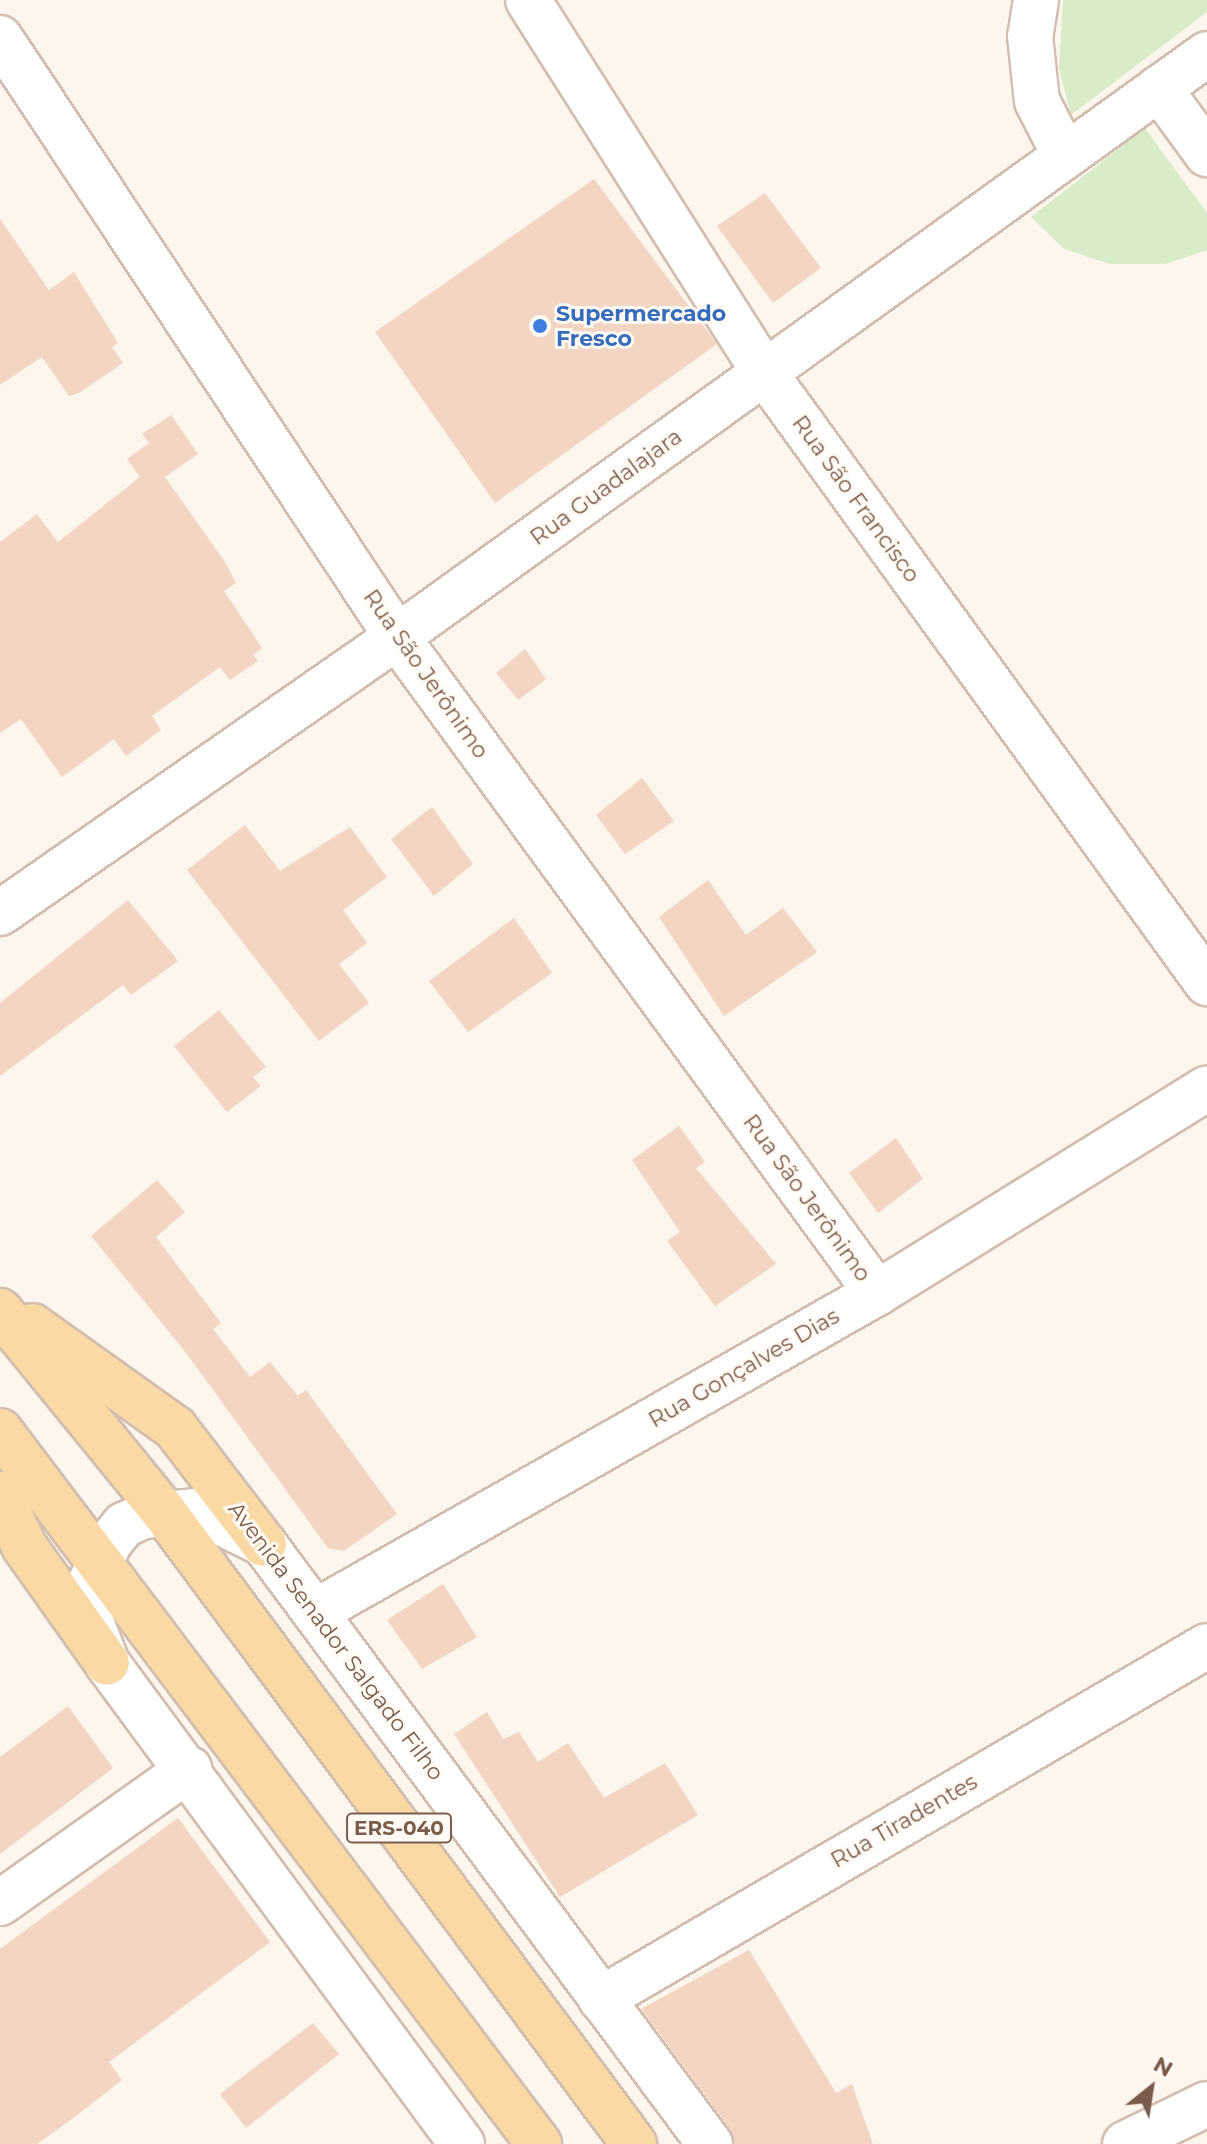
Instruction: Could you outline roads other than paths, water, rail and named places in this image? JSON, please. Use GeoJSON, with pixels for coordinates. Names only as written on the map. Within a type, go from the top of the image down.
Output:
{"type":"FeatureCollection","features":[{"type":"Feature","properties":{"kind":"main road","name":"Avenida Senador Salgado Filho"},"geometry":{"type":"LineString","coordinates":[[0,1304],[175,1428],[264,1544]]}},
{"type":"Feature","properties":{"kind":"main road","name":"ERS-040"},"geometry":{"type":"LineString","coordinates":[[0,1311],[164,1512],[634,2144]]}},
{"type":"Feature","properties":{"kind":"main road","name":"ERS-040"},"geometry":{"type":"LineString","coordinates":[[0,1431],[539,2144]]}},
{"type":"Feature","properties":{"kind":"main road"},"geometry":{"type":"LineString","coordinates":[[0,1494],[24,1546],[107,1663]]}},
{"type":"Feature","properties":{"kind":"street","name":"Rua São Francisco"},"geometry":{"type":"LineString","coordinates":[[528,0],[764,372],[1207,983]]}},
{"type":"Feature","properties":{"kind":"street"},"geometry":{"type":"LineString","coordinates":[[1036,0],[1030,36],[1037,101],[1065,156]]}},
{"type":"Feature","properties":{"kind":"street","name":"Rua São Jerônimo"},"geometry":{"type":"LineString","coordinates":[[0,38],[397,637],[877,1293]]}},
{"type":"Feature","properties":{"kind":"street","name":"Rua Guadalajara"},"geometry":{"type":"LineString","coordinates":[[0,913],[397,637],[1207,54]]}},
{"type":"Feature","properties":{"kind":"street"},"geometry":{"type":"LineString","coordinates":[[1159,88],[1207,154]]}},
{"type":"Feature","properties":{"kind":"street","name":"Rua Gonçalves Dias"},"geometry":{"type":"LineString","coordinates":[[315,1612],[877,1293],[1207,1088]]}},
{"type":"Feature","properties":{"kind":"street"},"geometry":{"type":"LineString","coordinates":[[264,1544],[197,1511],[164,1512],[124,1525],[100,1560],[90,1583],[89,1616],[107,1663],[189,1769],[462,2144]]}},
{"type":"Feature","properties":{"kind":"street","name":"Avenida Senador Salgado Filho"},"geometry":{"type":"LineString","coordinates":[[264,1544],[710,2144]]}},
{"type":"Feature","properties":{"kind":"street","name":"Rua Tiradentes"},"geometry":{"type":"LineString","coordinates":[[601,1999],[1207,1646]]}},
{"type":"Feature","properties":{"kind":"street"},"geometry":{"type":"LineString","coordinates":[[0,1903],[189,1769]]}},
{"type":"Feature","properties":{"kind":"street"},"geometry":{"type":"LineString","coordinates":[[1125,2144],[1207,2104]]}},
{"type":"Feature","properties":{"kind":"place","name":"Supermercado Fresco"},"geometry":{"type":"Point","coordinates":[540,326]}}]}
